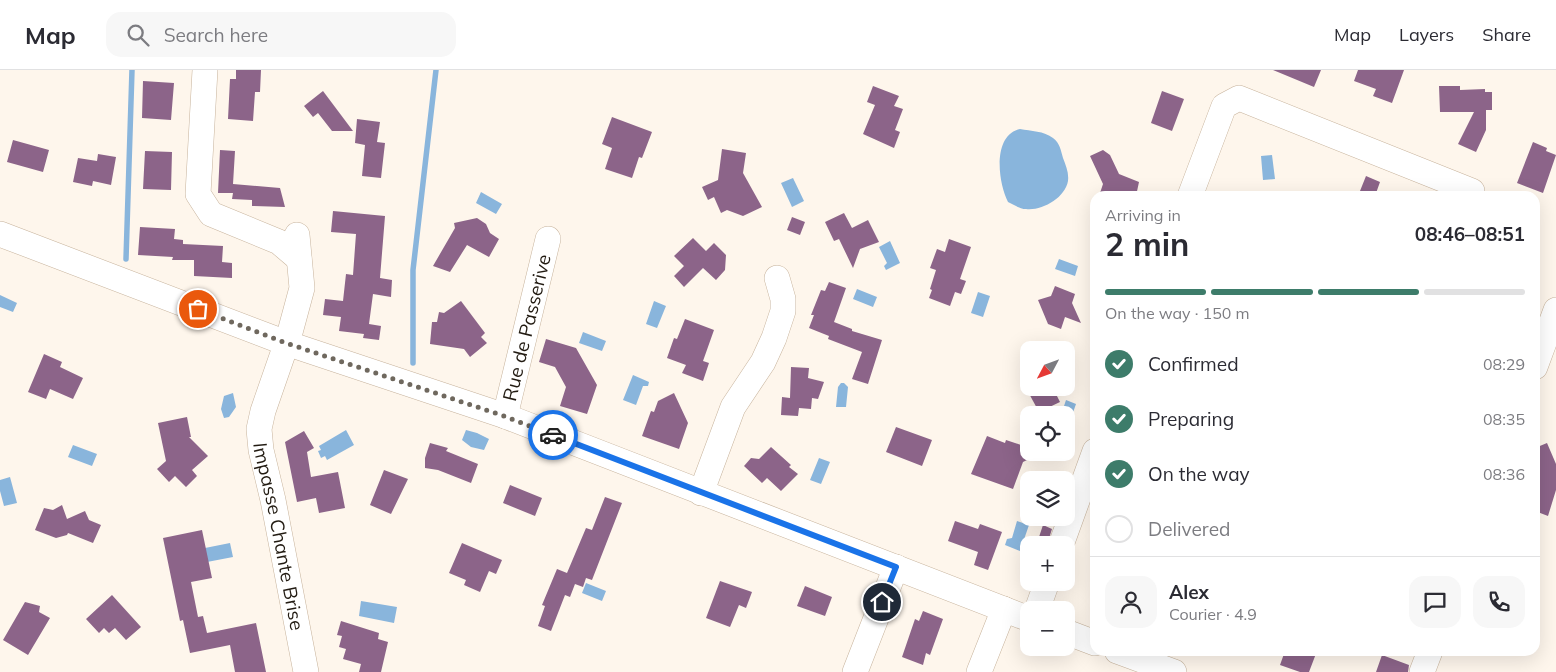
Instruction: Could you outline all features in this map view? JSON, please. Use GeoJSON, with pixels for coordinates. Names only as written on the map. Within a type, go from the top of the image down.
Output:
{"type":"FeatureCollection","features":[{"type":"Feature","properties":{"kind":"street","name":"Impasse Chante Brise"},"geometry":{"type":"LineString","coordinates":[[205,70],[198,194],[211,214],[279,242],[298,247],[302,288],[263,411],[260,440],[306,672]]}},
{"type":"Feature","properties":{"kind":"street"},"geometry":{"type":"LineString","coordinates":[[1192,191],[1224,106],[1239,98],[1472,191]]}},
{"type":"Feature","properties":{"kind":"street","name":"Rue de Passerive"},"geometry":{"type":"LineString","coordinates":[[0,234],[286,343],[504,416],[1020,615]]}},
{"type":"Feature","properties":{"kind":"street","name":"Rue de Passerive"},"geometry":{"type":"LineString","coordinates":[[504,416],[548,239]]}},
{"type":"Feature","properties":{"kind":"street"},"geometry":{"type":"LineString","coordinates":[[701,493],[733,407],[763,362],[774,338],[783,312],[783,299],[777,278]]}},
{"type":"Feature","properties":{"kind":"street"},"geometry":{"type":"LineString","coordinates":[[1540,353],[1556,310]]}},
{"type":"Feature","properties":{"kind":"street"},"geometry":{"type":"LineString","coordinates":[[1064,536],[1090,465]]}},
{"type":"Feature","properties":{"kind":"street"},"geometry":{"type":"LineString","coordinates":[[855,672],[896,567]]}},
{"type":"Feature","properties":{"kind":"street"},"geometry":{"type":"LineString","coordinates":[[978,672],[1004,609]]}},
{"type":"Feature","properties":{"kind":"street"},"geometry":{"type":"LineString","coordinates":[[1075,635],[1090,641]]}},
{"type":"Feature","properties":{"kind":"street"},"geometry":{"type":"LineString","coordinates":[[1131,656],[1174,672]]}},
{"type":"Feature","properties":{"kind":"street"},"geometry":{"type":"LineString","coordinates":[[1422,672],[1428,656]]}},
{"type":"Feature","properties":{"kind":"water"},"geometry":{"type":"Polygon","coordinates":[[[1020,129],[1049,136],[1060,147],[1067,170],[1068,181],[1058,198],[1046,206],[1032,209],[1017,207],[1008,202],[1004,194],[1000,172],[1001,150],[1005,140],[1011,133],[1020,129]]]}},
{"type":"Feature","properties":{"kind":"water"},"geometry":{"type":"Polygon","coordinates":[[[1272,155],[1275,179],[1263,180],[1261,156],[1272,155]]]}},
{"type":"Feature","properties":{"kind":"water"},"geometry":{"type":"Polygon","coordinates":[[[793,178],[804,201],[792,207],[781,183],[793,178]]]}},
{"type":"Feature","properties":{"kind":"water"},"geometry":{"type":"Polygon","coordinates":[[[481,192],[502,204],[496,214],[476,203],[481,192]]]}},
{"type":"Feature","properties":{"kind":"water"},"geometry":{"type":"Polygon","coordinates":[[[890,241],[900,263],[886,270],[884,266],[887,263],[879,247],[890,241]]]}},
{"type":"Feature","properties":{"kind":"water"},"geometry":{"type":"Polygon","coordinates":[[[1059,259],[1078,266],[1075,276],[1055,269],[1059,259]]]}},
{"type":"Feature","properties":{"kind":"water"},"geometry":{"type":"Polygon","coordinates":[[[857,289],[877,297],[873,307],[853,299],[857,289]]]}},
{"type":"Feature","properties":{"kind":"water"},"geometry":{"type":"Polygon","coordinates":[[[978,292],[990,296],[983,317],[971,313],[978,292]]]}},
{"type":"Feature","properties":{"kind":"water"},"geometry":{"type":"Polygon","coordinates":[[[0,295],[17,303],[13,312],[0,307],[0,295]]]}},
{"type":"Feature","properties":{"kind":"water"},"geometry":{"type":"Polygon","coordinates":[[[654,301],[666,306],[657,328],[646,324],[654,301]]]}},
{"type":"Feature","properties":{"kind":"water"},"geometry":{"type":"Polygon","coordinates":[[[583,332],[606,341],[602,351],[579,343],[583,332]]]}},
{"type":"Feature","properties":{"kind":"water"},"geometry":{"type":"Polygon","coordinates":[[[633,375],[649,382],[648,386],[643,386],[636,405],[623,400],[633,375]]]}},
{"type":"Feature","properties":{"kind":"water"},"geometry":{"type":"Polygon","coordinates":[[[841,383],[848,387],[846,407],[836,407],[838,387],[841,383]]]}},
{"type":"Feature","properties":{"kind":"water"},"geometry":{"type":"Polygon","coordinates":[[[233,393],[236,407],[229,417],[224,418],[221,409],[224,396],[233,393]]]}},
{"type":"Feature","properties":{"kind":"water"},"geometry":{"type":"Polygon","coordinates":[[[1066,400],[1076,404],[1075,407],[1064,406],[1066,400]]]}},
{"type":"Feature","properties":{"kind":"water"},"geometry":{"type":"Polygon","coordinates":[[[346,430],[354,445],[327,460],[325,456],[321,458],[318,451],[321,450],[319,446],[346,430]]]}},
{"type":"Feature","properties":{"kind":"water"},"geometry":{"type":"Polygon","coordinates":[[[466,430],[489,439],[484,450],[471,447],[462,440],[466,430]]]}},
{"type":"Feature","properties":{"kind":"water"},"geometry":{"type":"Polygon","coordinates":[[[73,445],[97,454],[92,466],[68,457],[73,445]]]}},
{"type":"Feature","properties":{"kind":"water"},"geometry":{"type":"Polygon","coordinates":[[[819,458],[830,462],[821,484],[810,480],[819,458]]]}},
{"type":"Feature","properties":{"kind":"water"},"geometry":{"type":"Polygon","coordinates":[[[10,477],[17,503],[4,506],[0,491],[0,480],[10,477]]]}},
{"type":"Feature","properties":{"kind":"water"},"geometry":{"type":"Polygon","coordinates":[[[1017,521],[1020,522],[1020,526],[1029,526],[1025,536],[1020,536],[1020,551],[1005,545],[1007,539],[1012,538],[1017,521]]]}},
{"type":"Feature","properties":{"kind":"water"},"geometry":{"type":"Polygon","coordinates":[[[230,543],[233,557],[207,562],[205,548],[230,543]]]}},
{"type":"Feature","properties":{"kind":"water"},"geometry":{"type":"Polygon","coordinates":[[[586,583],[606,591],[602,601],[582,593],[586,583]]]}},
{"type":"Feature","properties":{"kind":"water"},"geometry":{"type":"Polygon","coordinates":[[[361,601],[397,607],[394,623],[359,616],[361,601]]]}},
{"type":"Feature","properties":{"kind":"building"},"geometry":{"type":"Polygon","coordinates":[[[236,70],[261,70],[260,92],[255,92],[253,121],[228,119],[230,79],[236,79],[236,70]]]}},
{"type":"Feature","properties":{"kind":"building"},"geometry":{"type":"Polygon","coordinates":[[[1273,70],[1321,70],[1314,87],[1273,70]]]}},
{"type":"Feature","properties":{"kind":"building"},"geometry":{"type":"Polygon","coordinates":[[[1358,70],[1404,70],[1392,103],[1373,96],[1376,89],[1354,81],[1358,70]]]}},
{"type":"Feature","properties":{"kind":"building"},"geometry":{"type":"Polygon","coordinates":[[[143,81],[174,83],[171,120],[142,118],[143,81]]]}},
{"type":"Feature","properties":{"kind":"building"},"geometry":{"type":"Polygon","coordinates":[[[873,86],[899,96],[894,106],[903,109],[895,130],[900,132],[894,148],[863,134],[875,105],[867,102],[873,86]]]}},
{"type":"Feature","properties":{"kind":"building"},"geometry":{"type":"Polygon","coordinates":[[[1439,86],[1460,86],[1460,90],[1485,89],[1485,92],[1492,92],[1492,110],[1486,110],[1486,130],[1476,152],[1458,144],[1474,112],[1440,112],[1439,86]]]}},
{"type":"Feature","properties":{"kind":"building"},"geometry":{"type":"Polygon","coordinates":[[[323,91],[353,131],[332,131],[318,113],[313,117],[304,106],[323,91]]]}},
{"type":"Feature","properties":{"kind":"building"},"geometry":{"type":"Polygon","coordinates":[[[1162,91],[1184,99],[1172,131],[1151,123],[1162,91]]]}},
{"type":"Feature","properties":{"kind":"building"},"geometry":{"type":"Polygon","coordinates":[[[612,117],[652,132],[642,158],[639,157],[632,178],[605,169],[612,148],[602,144],[612,117]]]}},
{"type":"Feature","properties":{"kind":"building"},"geometry":{"type":"Polygon","coordinates":[[[357,119],[380,122],[377,142],[385,143],[381,178],[362,176],[365,145],[355,143],[357,119]]]}},
{"type":"Feature","properties":{"kind":"building"},"geometry":{"type":"Polygon","coordinates":[[[13,140],[49,150],[43,172],[7,162],[13,140]]]}},
{"type":"Feature","properties":{"kind":"building"},"geometry":{"type":"Polygon","coordinates":[[[1533,142],[1547,148],[1546,151],[1556,155],[1543,193],[1517,183],[1533,142]]]}},
{"type":"Feature","properties":{"kind":"building"},"geometry":{"type":"Polygon","coordinates":[[[722,149],[746,153],[743,173],[762,207],[743,216],[727,210],[721,213],[714,197],[708,200],[702,187],[718,180],[722,149]]]}},
{"type":"Feature","properties":{"kind":"building"},"geometry":{"type":"Polygon","coordinates":[[[220,150],[235,151],[233,184],[280,188],[285,207],[252,206],[252,200],[232,199],[233,193],[218,193],[220,150]]]}},
{"type":"Feature","properties":{"kind":"building"},"geometry":{"type":"Polygon","coordinates":[[[1103,150],[1110,155],[1119,174],[1139,182],[1137,191],[1101,191],[1103,184],[1090,156],[1103,150]]]}},
{"type":"Feature","properties":{"kind":"building"},"geometry":{"type":"Polygon","coordinates":[[[145,151],[172,152],[171,190],[143,189],[145,151]]]}},
{"type":"Feature","properties":{"kind":"building"},"geometry":{"type":"Polygon","coordinates":[[[98,154],[116,157],[111,185],[93,181],[92,186],[73,182],[78,158],[97,161],[98,154]]]}},
{"type":"Feature","properties":{"kind":"building"},"geometry":{"type":"Polygon","coordinates":[[[1366,176],[1380,182],[1377,191],[1360,191],[1366,176]]]}},
{"type":"Feature","properties":{"kind":"building"},"geometry":{"type":"Polygon","coordinates":[[[333,211],[385,216],[380,278],[392,280],[391,297],[373,294],[369,324],[381,326],[379,340],[363,338],[364,334],[339,331],[341,317],[323,315],[325,299],[343,301],[346,274],[353,275],[356,234],[331,232],[333,211]]]}},
{"type":"Feature","properties":{"kind":"building"},"geometry":{"type":"Polygon","coordinates":[[[844,213],[852,228],[868,220],[879,242],[860,249],[853,268],[839,239],[834,241],[825,222],[844,213]]]}},
{"type":"Feature","properties":{"kind":"building"},"geometry":{"type":"Polygon","coordinates":[[[792,217],[805,222],[800,235],[787,230],[792,217]]]}},
{"type":"Feature","properties":{"kind":"building"},"geometry":{"type":"Polygon","coordinates":[[[477,218],[486,224],[490,233],[499,239],[489,257],[467,245],[450,272],[433,266],[455,228],[454,223],[477,218]]]}},
{"type":"Feature","properties":{"kind":"building"},"geometry":{"type":"Polygon","coordinates":[[[140,227],[175,229],[174,239],[183,240],[183,244],[223,246],[222,262],[232,263],[232,278],[194,276],[194,260],[172,260],[173,257],[138,255],[140,227]]]}},
{"type":"Feature","properties":{"kind":"building"},"geometry":{"type":"Polygon","coordinates":[[[693,238],[706,251],[714,243],[726,255],[725,270],[716,280],[703,268],[684,287],[674,276],[684,266],[674,256],[693,238]]]}},
{"type":"Feature","properties":{"kind":"building"},"geometry":{"type":"Polygon","coordinates":[[[949,239],[971,247],[960,279],[966,281],[961,294],[955,292],[950,306],[929,298],[936,270],[930,268],[937,249],[945,252],[949,239]]]}},
{"type":"Feature","properties":{"kind":"building"},"geometry":{"type":"Polygon","coordinates":[[[829,282],[846,288],[834,322],[852,329],[852,331],[882,340],[868,384],[852,379],[862,352],[828,339],[829,336],[809,328],[814,315],[811,315],[821,290],[825,291],[829,282]]]}},
{"type":"Feature","properties":{"kind":"building"},"geometry":{"type":"Polygon","coordinates":[[[1055,286],[1075,294],[1072,303],[1081,323],[1065,317],[1061,329],[1048,324],[1038,300],[1051,296],[1055,286]]]}},
{"type":"Feature","properties":{"kind":"building"},"geometry":{"type":"Polygon","coordinates":[[[461,301],[485,333],[481,337],[487,343],[470,357],[464,349],[430,344],[432,322],[437,322],[439,312],[444,313],[461,301]]]}},
{"type":"Feature","properties":{"kind":"building"},"geometry":{"type":"Polygon","coordinates":[[[685,319],[714,330],[703,361],[709,363],[703,381],[682,373],[686,365],[667,358],[674,338],[677,339],[685,319]]]}},
{"type":"Feature","properties":{"kind":"building"},"geometry":{"type":"Polygon","coordinates":[[[546,339],[576,348],[597,385],[587,414],[560,406],[566,387],[555,367],[539,362],[546,339]]]}},
{"type":"Feature","properties":{"kind":"building"},"geometry":{"type":"Polygon","coordinates":[[[44,354],[62,362],[60,367],[83,378],[73,399],[50,389],[46,399],[28,392],[44,354]]]}},
{"type":"Feature","properties":{"kind":"building"},"geometry":{"type":"Polygon","coordinates":[[[791,367],[809,368],[808,378],[824,382],[818,399],[812,398],[811,409],[799,408],[798,416],[781,415],[782,397],[790,398],[791,367]]]}},
{"type":"Feature","properties":{"kind":"building"},"geometry":{"type":"Polygon","coordinates":[[[674,393],[688,423],[679,449],[642,436],[651,411],[654,412],[658,401],[674,393]]]}},
{"type":"Feature","properties":{"kind":"building"},"geometry":{"type":"Polygon","coordinates":[[[1030,396],[1057,396],[1060,402],[1052,406],[1036,406],[1030,396]]]}},
{"type":"Feature","properties":{"kind":"building"},"geometry":{"type":"Polygon","coordinates":[[[187,417],[191,437],[189,437],[208,456],[192,470],[197,476],[186,487],[175,476],[169,482],[157,469],[166,461],[158,423],[187,417]]]}},
{"type":"Feature","properties":{"kind":"building"},"geometry":{"type":"Polygon","coordinates":[[[896,427],[932,440],[922,466],[886,452],[896,427]]]}},
{"type":"Feature","properties":{"kind":"building"},"geometry":{"type":"Polygon","coordinates":[[[304,431],[314,448],[307,452],[311,477],[338,472],[345,508],[319,513],[316,498],[297,502],[285,442],[304,431]]]}},
{"type":"Feature","properties":{"kind":"building"},"geometry":{"type":"Polygon","coordinates":[[[987,436],[1005,443],[1006,440],[1020,445],[1020,461],[1025,461],[1013,489],[971,474],[987,436]]]}},
{"type":"Feature","properties":{"kind":"building"},"geometry":{"type":"Polygon","coordinates":[[[430,443],[448,448],[446,451],[478,464],[471,483],[438,470],[425,468],[425,458],[430,443]]]}},
{"type":"Feature","properties":{"kind":"building"},"geometry":{"type":"Polygon","coordinates":[[[1547,443],[1556,464],[1556,490],[1548,516],[1540,513],[1540,446],[1547,443]]]}},
{"type":"Feature","properties":{"kind":"building"},"geometry":{"type":"Polygon","coordinates":[[[771,447],[798,474],[781,491],[767,478],[762,483],[744,466],[751,458],[759,459],[771,447]]]}},
{"type":"Feature","properties":{"kind":"building"},"geometry":{"type":"Polygon","coordinates":[[[384,470],[408,479],[391,514],[370,505],[384,470]]]}},
{"type":"Feature","properties":{"kind":"building"},"geometry":{"type":"Polygon","coordinates":[[[510,485],[542,498],[535,516],[503,503],[510,485]]]}},
{"type":"Feature","properties":{"kind":"building"},"geometry":{"type":"Polygon","coordinates":[[[605,497],[622,503],[592,580],[586,578],[583,587],[575,584],[570,597],[565,595],[551,631],[538,626],[545,606],[542,605],[557,569],[567,573],[586,528],[592,530],[605,497]]]}},
{"type":"Feature","properties":{"kind":"building"},"geometry":{"type":"Polygon","coordinates":[[[62,505],[67,519],[85,511],[89,520],[101,525],[93,543],[68,533],[56,538],[35,530],[44,508],[53,510],[62,505]]]}},
{"type":"Feature","properties":{"kind":"building"},"geometry":{"type":"Polygon","coordinates":[[[955,521],[978,529],[980,524],[1002,532],[988,570],[974,565],[978,552],[948,541],[955,521]]]}},
{"type":"Feature","properties":{"kind":"building"},"geometry":{"type":"Polygon","coordinates":[[[1043,526],[1052,529],[1050,536],[1039,536],[1043,526]]]}},
{"type":"Feature","properties":{"kind":"building"},"geometry":{"type":"Polygon","coordinates":[[[202,530],[212,578],[191,582],[198,617],[203,616],[207,633],[256,623],[266,672],[235,672],[230,645],[190,653],[183,620],[180,621],[163,538],[202,530]]]}},
{"type":"Feature","properties":{"kind":"building"},"geometry":{"type":"Polygon","coordinates":[[[462,543],[502,560],[496,574],[489,571],[480,592],[464,585],[466,580],[449,573],[462,543]]]}},
{"type":"Feature","properties":{"kind":"building"},"geometry":{"type":"Polygon","coordinates":[[[720,581],[752,592],[746,608],[739,605],[730,627],[706,618],[720,581]]]}},
{"type":"Feature","properties":{"kind":"building"},"geometry":{"type":"Polygon","coordinates":[[[805,586],[832,597],[825,616],[797,606],[805,586]]]}},
{"type":"Feature","properties":{"kind":"building"},"geometry":{"type":"Polygon","coordinates":[[[112,595],[141,627],[126,640],[115,628],[109,633],[104,628],[99,633],[86,619],[112,595]]]}},
{"type":"Feature","properties":{"kind":"building"},"geometry":{"type":"Polygon","coordinates":[[[25,602],[40,606],[39,612],[50,618],[28,655],[3,640],[25,602]]]}},
{"type":"Feature","properties":{"kind":"building"},"geometry":{"type":"Polygon","coordinates":[[[923,611],[943,619],[930,655],[926,653],[923,665],[902,657],[915,619],[919,621],[923,611]]]}},
{"type":"Feature","properties":{"kind":"building"},"geometry":{"type":"Polygon","coordinates":[[[341,621],[379,633],[378,639],[388,642],[381,672],[359,672],[361,664],[343,659],[346,649],[339,647],[342,636],[337,635],[341,621]]]}},
{"type":"Feature","properties":{"kind":"building"},"geometry":{"type":"Polygon","coordinates":[[[1283,656],[1315,656],[1309,672],[1300,672],[1280,665],[1283,656]]]}},
{"type":"Feature","properties":{"kind":"building"},"geometry":{"type":"Polygon","coordinates":[[[1382,656],[1409,665],[1408,672],[1376,672],[1382,656]]]}},
{"type":"Feature","properties":{"kind":"waterway"},"geometry":{"type":"LineString","coordinates":[[126,259],[132,70]]}},
{"type":"Feature","properties":{"kind":"waterway"},"geometry":{"type":"LineString","coordinates":[[413,363],[413,270],[436,70]]}},
{"type":"Feature","properties":{"kind":"way so far"},"geometry":{"type":"LineString","coordinates":[[198,309],[286,343],[504,416],[553,435]]}},
{"type":"Feature","properties":{"kind":"route"},"geometry":{"type":"LineString","coordinates":[[553,435],[896,567],[882,602]]}}]}
